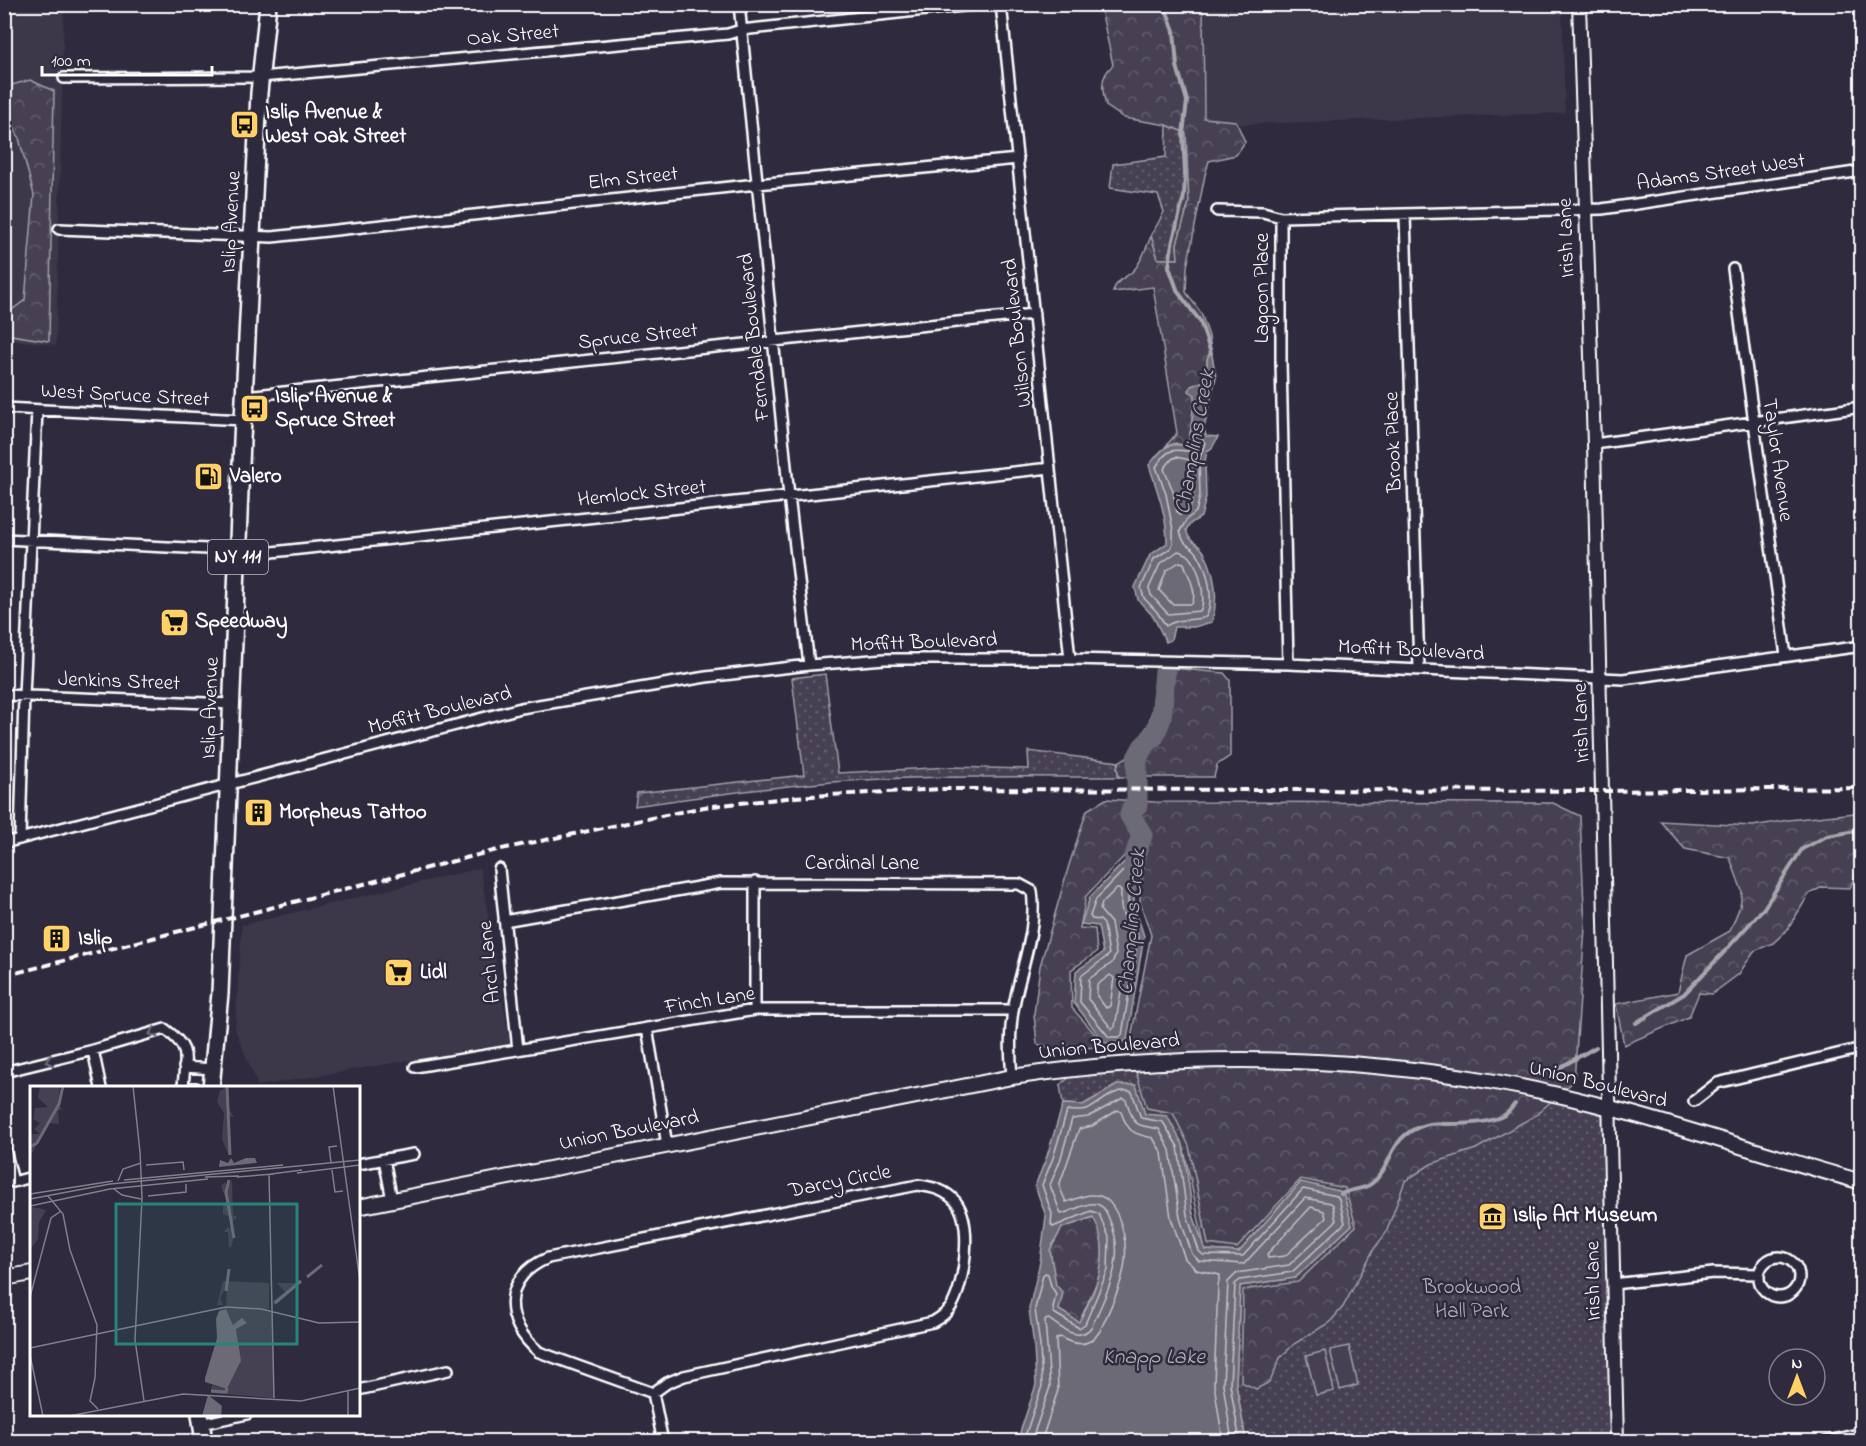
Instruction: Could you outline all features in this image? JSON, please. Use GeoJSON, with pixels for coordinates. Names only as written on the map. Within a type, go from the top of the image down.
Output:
{"type":"FeatureCollection","features":[{"type":"Feature","properties":{"kind":"main road","name":"Islip Avenue"},"geometry":{"type":"LineString","coordinates":[[258,4],[261,77]]}},
{"type":"Feature","properties":{"kind":"main road","name":"Islip Avenue"},"geometry":{"type":"LineString","coordinates":[[211,1086],[220,993],[245,396],[261,77],[268,4]]}},
{"type":"Feature","properties":{"kind":"main road","name":"Union Boulevard"},"geometry":{"type":"LineString","coordinates":[[360,1207],[1012,1077],[1097,1066],[1180,1061],[1405,1068],[1495,1082],[1609,1107],[1862,1182]]}},
{"type":"Feature","properties":{"kind":"main road"},"geometry":{"type":"LineString","coordinates":[[4,1278],[30,1272]]}},
{"type":"Feature","properties":{"kind":"main road"},"geometry":{"type":"LineString","coordinates":[[200,1419],[204,1442]]}},
{"type":"Feature","properties":{"kind":"street","name":"Ferndale Boulevard"},"geometry":{"type":"LineString","coordinates":[[739,4],[789,496],[809,665]]}},
{"type":"Feature","properties":{"kind":"street","name":"Oak Street"},"geometry":{"type":"LineString","coordinates":[[64,78],[261,77],[728,34],[741,30],[982,4]]}},
{"type":"Feature","properties":{"kind":"street","name":"Wilson Boulevard"},"geometry":{"type":"LineString","coordinates":[[1001,4],[1070,659]]}},
{"type":"Feature","properties":{"kind":"street","name":"Irish Lane"},"geometry":{"type":"LineString","coordinates":[[1579,4],[1594,444],[1617,1442]]}},
{"type":"Feature","properties":{"kind":"street","name":"Elm Street"},"geometry":{"type":"LineString","coordinates":[[59,229],[272,237],[757,184],[1018,159]]}},
{"type":"Feature","properties":{"kind":"street","name":"Adams Street West"},"geometry":{"type":"LineString","coordinates":[[1585,209],[1602,209],[1862,171]]}},
{"type":"Feature","properties":{"kind":"street","name":"Lagoon Place"},"geometry":{"type":"LineString","coordinates":[[1288,664],[1281,361],[1281,216],[1406,215],[1585,209]]}},
{"type":"Feature","properties":{"kind":"street"},"geometry":{"type":"LineString","coordinates":[[1217,211],[1263,212],[1281,216]]}},
{"type":"Feature","properties":{"kind":"street","name":"Brook Place"},"geometry":{"type":"LineString","coordinates":[[1406,215],[1419,669]]}},
{"type":"Feature","properties":{"kind":"street","name":"Taylor Avenue"},"geometry":{"type":"LineString","coordinates":[[1733,269],[1786,656]]}},
{"type":"Feature","properties":{"kind":"street","name":"Spruce Street"},"geometry":{"type":"LineString","coordinates":[[245,396],[1034,314]]}},
{"type":"Feature","properties":{"kind":"street"},"geometry":{"type":"LineString","coordinates":[[1594,444],[1862,406]]}},
{"type":"Feature","properties":{"kind":"street","name":"West Spruce Street"},"geometry":{"type":"LineString","coordinates":[[4,408],[244,420]]}},
{"type":"Feature","properties":{"kind":"street"},"geometry":{"type":"LineString","coordinates":[[20,839],[37,410]]}},
{"type":"Feature","properties":{"kind":"street","name":"Hemlock Street"},"geometry":{"type":"LineString","coordinates":[[4,539],[269,552],[1050,468]]}},
{"type":"Feature","properties":{"kind":"street","name":"Moffitt Boulevard"},"geometry":{"type":"LineString","coordinates":[[4,843],[521,708],[706,677],[809,665],[895,659],[1070,659],[1288,664],[1623,679],[1862,646]]}},
{"type":"Feature","properties":{"kind":"street","name":"Jenkins Street"},"geometry":{"type":"LineString","coordinates":[[4,695],[232,704]]}},
{"type":"Feature","properties":{"kind":"street","name":"Arch Lane"},"geometry":{"type":"LineString","coordinates":[[499,869],[518,1050]]}},
{"type":"Feature","properties":{"kind":"street"},"geometry":{"type":"LineString","coordinates":[[755,882],[755,1010]]}},
{"type":"Feature","properties":{"kind":"street","name":"Cardinal Lane"},"geometry":{"type":"LineString","coordinates":[[504,921],[721,883],[1019,884],[1032,891],[1035,908],[1013,1010],[1010,1041],[1012,1077]]}},
{"type":"Feature","properties":{"kind":"street","name":"Finch Lane"},"geometry":{"type":"LineString","coordinates":[[415,1067],[755,1010],[1013,1010]]}},
{"type":"Feature","properties":{"kind":"street"},"geometry":{"type":"LineString","coordinates":[[647,1028],[667,1145]]}},
{"type":"Feature","properties":{"kind":"street"},"geometry":{"type":"LineString","coordinates":[[4,1072],[165,1029],[180,1041],[185,1051],[182,1086]]}},
{"type":"Feature","properties":{"kind":"street"},"geometry":{"type":"LineString","coordinates":[[1694,1101],[1717,1083],[1862,1048]]}},
{"type":"Feature","properties":{"kind":"street"},"geometry":{"type":"LineString","coordinates":[[93,1050],[101,1086]]}},
{"type":"Feature","properties":{"kind":"street"},"geometry":{"type":"LineString","coordinates":[[184,1067],[213,1069]]}},
{"type":"Feature","properties":{"kind":"street"},"geometry":{"type":"LineString","coordinates":[[4,1146],[13,1182],[30,1178]]}},
{"type":"Feature","properties":{"kind":"street"},"geometry":{"type":"LineString","coordinates":[[360,1164],[414,1154]]}},
{"type":"Feature","properties":{"kind":"street"},"geometry":{"type":"LineString","coordinates":[[384,1159],[392,1200]]}},
{"type":"Feature","properties":{"kind":"street","name":"Darcy Circle"},"geometry":{"type":"LineString","coordinates":[[918,1185],[933,1187],[945,1193],[956,1203],[965,1226],[964,1259],[958,1291],[952,1305],[944,1315],[933,1322],[684,1376],[652,1393],[539,1352],[527,1342],[517,1325],[513,1311],[513,1297],[523,1274],[535,1264],[549,1258],[918,1185]]}},
{"type":"Feature","properties":{"kind":"street"},"geometry":{"type":"LineString","coordinates":[[1777,1257],[1790,1260],[1798,1271],[1798,1284],[1790,1294],[1777,1298],[1765,1292],[1759,1281],[1759,1274],[1765,1263],[1777,1257]]}},
{"type":"Feature","properties":{"kind":"street"},"geometry":{"type":"LineString","coordinates":[[1613,1284],[1713,1273],[1759,1274]]}},
{"type":"Feature","properties":{"kind":"street"},"geometry":{"type":"LineString","coordinates":[[360,1390],[448,1370]]}},
{"type":"Feature","properties":{"kind":"street"},"geometry":{"type":"LineString","coordinates":[[652,1393],[663,1442]]}},
{"type":"Feature","properties":{"kind":"street"},"geometry":{"type":"LineString","coordinates":[[200,1419],[228,1416]]}},
{"type":"Feature","properties":{"kind":"street"},"geometry":{"type":"LineString","coordinates":[[1825,1442],[1862,1433]]}},
{"type":"Feature","properties":{"kind":"shaded area"},"geometry":{"type":"Polygon","coordinates":[[[5,5],[64,5],[56,345],[5,339],[5,5]]]}},
{"type":"Feature","properties":{"kind":"shaded area"},"geometry":{"type":"Polygon","coordinates":[[[1195,5],[1562,5],[1565,113],[1194,126],[1195,5]]]}},
{"type":"Feature","properties":{"kind":"shaded area"},"geometry":{"type":"Polygon","coordinates":[[[480,868],[510,1043],[258,1086],[235,1029],[242,925],[480,868]]]}},
{"type":"Feature","properties":{"kind":"green space"},"geometry":{"type":"Polygon","coordinates":[[[1100,5],[1203,5],[1204,118],[1236,121],[1245,142],[1236,155],[1209,161],[1187,267],[1186,292],[1201,313],[1211,350],[1207,359],[1207,380],[1192,386],[1195,395],[1189,443],[1186,446],[1175,443],[1165,447],[1177,433],[1153,287],[1113,292],[1119,282],[1139,263],[1151,236],[1158,259],[1178,259],[1177,244],[1189,203],[1186,133],[1167,125],[1124,118],[1106,106],[1104,79],[1105,74],[1113,65],[1100,5]]]}},
{"type":"Feature","properties":{"kind":"green space"},"geometry":{"type":"Polygon","coordinates":[[[30,80],[54,91],[49,341],[5,334],[5,315],[25,300],[34,195],[19,138],[10,117],[8,86],[30,80]]]}},
{"type":"Feature","properties":{"kind":"green space"},"geometry":{"type":"Polygon","coordinates":[[[1167,125],[1186,133],[1189,203],[1177,244],[1178,259],[1158,259],[1151,236],[1164,212],[1158,195],[1110,188],[1113,164],[1166,157],[1167,125]]]}},
{"type":"Feature","properties":{"kind":"green space"},"geometry":{"type":"Polygon","coordinates":[[[1160,667],[1224,673],[1230,680],[1230,756],[1217,765],[1214,777],[1119,777],[1117,767],[1119,762],[1131,754],[1148,725],[1160,667]]]}},
{"type":"Feature","properties":{"kind":"green space"},"geometry":{"type":"Polygon","coordinates":[[[825,674],[838,773],[951,767],[1029,769],[1028,751],[1119,762],[1117,767],[1119,777],[858,780],[751,790],[635,806],[637,793],[804,775],[792,678],[825,674]]]}},
{"type":"Feature","properties":{"kind":"green space"},"geometry":{"type":"Polygon","coordinates":[[[1106,799],[1155,802],[1553,803],[1580,816],[1585,928],[1574,1081],[1536,1115],[1476,1149],[1431,1164],[1405,1181],[1386,1233],[1374,1249],[1343,1307],[1330,1322],[1294,1344],[1280,1358],[1270,1382],[1256,1389],[1241,1382],[1243,1290],[1298,1282],[1356,1226],[1345,1188],[1301,1179],[1237,1248],[1208,1244],[1189,1146],[1173,1113],[1147,1108],[1134,1061],[1132,1032],[1151,935],[1140,902],[1142,852],[1130,850],[1086,896],[1080,928],[1095,929],[1097,952],[1071,970],[1072,1008],[1104,1044],[1058,1051],[1037,1044],[1034,1014],[1040,966],[1087,810],[1106,799]]]}},
{"type":"Feature","properties":{"kind":"green space"},"geometry":{"type":"Polygon","coordinates":[[[1861,814],[1861,861],[1850,888],[1822,887],[1809,894],[1788,929],[1773,943],[1754,951],[1739,974],[1712,994],[1699,993],[1689,1017],[1624,1045],[1616,1004],[1678,992],[1687,955],[1730,931],[1740,906],[1742,891],[1730,858],[1685,849],[1660,821],[1753,826],[1861,814]]]}},
{"type":"Feature","properties":{"kind":"green space","name":"Brookwood Hall Park"},"geometry":{"type":"Polygon","coordinates":[[[1081,1068],[1511,1085],[1609,1117],[1616,1441],[1246,1441],[1236,1384],[1240,1286],[1295,1278],[1352,1225],[1301,1182],[1239,1252],[1205,1250],[1183,1145],[1145,1114],[1117,1085],[1083,1105],[1063,1104],[1060,1085],[1081,1068]]]}},
{"type":"Feature","properties":{"kind":"green space"},"geometry":{"type":"Polygon","coordinates":[[[1094,1217],[1103,1237],[1102,1270],[1079,1323],[1059,1310],[1050,1250],[1062,1228],[1094,1217]]]}},
{"type":"Feature","properties":{"kind":"green space"},"geometry":{"type":"Polygon","coordinates":[[[1349,1346],[1358,1385],[1340,1390],[1330,1350],[1349,1346]]]}},
{"type":"Feature","properties":{"kind":"green space"},"geometry":{"type":"Polygon","coordinates":[[[1325,1351],[1334,1391],[1316,1395],[1306,1356],[1325,1351]]]}},
{"type":"Feature","properties":{"kind":"green space"},"geometry":{"type":"Polygon","coordinates":[[[1492,1436],[1522,1436],[1598,1441],[1489,1441],[1492,1436]]]}},
{"type":"Feature","properties":{"kind":"water"},"geometry":{"type":"Polygon","coordinates":[[[1211,350],[1216,377],[1204,428],[1206,436],[1218,437],[1212,448],[1207,451],[1206,497],[1201,517],[1191,523],[1186,530],[1192,541],[1204,552],[1211,569],[1216,595],[1214,613],[1212,622],[1194,627],[1174,627],[1171,640],[1166,642],[1153,616],[1138,600],[1135,587],[1150,555],[1167,543],[1163,513],[1149,465],[1164,448],[1173,445],[1186,446],[1189,443],[1195,395],[1189,391],[1191,386],[1207,380],[1207,359],[1211,350]]]}},
{"type":"Feature","properties":{"kind":"water"},"geometry":{"type":"Polygon","coordinates":[[[1136,850],[1134,905],[1144,936],[1127,1040],[1122,1043],[1105,1043],[1074,1003],[1076,971],[1103,953],[1098,926],[1081,924],[1090,897],[1136,850]]]}},
{"type":"Feature","properties":{"kind":"water","name":"Knapp Lake"},"geometry":{"type":"Polygon","coordinates":[[[1117,1085],[1136,1085],[1145,1114],[1167,1116],[1183,1145],[1193,1214],[1205,1250],[1239,1252],[1301,1182],[1343,1192],[1352,1225],[1295,1278],[1240,1286],[1236,1384],[1246,1441],[1017,1441],[1036,1385],[1029,1309],[1040,1262],[1046,1216],[1035,1186],[1063,1104],[1083,1105],[1117,1085]],[[1093,1217],[1062,1228],[1050,1250],[1056,1285],[1063,1293],[1059,1310],[1079,1322],[1092,1296],[1100,1270],[1102,1244],[1093,1217]]]}},
{"type":"Feature","properties":{"kind":"waterway","name":"Champlins Creek"},"geometry":{"type":"LineString","coordinates":[[1164,4],[1174,31],[1177,66],[1187,101],[1183,134],[1184,196],[1172,244],[1169,267],[1178,292],[1200,321],[1211,353]]}},
{"type":"Feature","properties":{"kind":"waterway","name":"Champlins Creek"},"geometry":{"type":"LineString","coordinates":[[1133,880],[1135,856],[1142,835],[1130,815],[1132,808],[1137,805],[1137,758],[1143,747],[1154,736],[1161,718],[1165,671]]}},
{"type":"Feature","properties":{"kind":"waterway"},"geometry":{"type":"LineString","coordinates":[[1636,1023],[1684,994],[1764,908],[1802,849],[1827,836],[1862,830]]}},
{"type":"Feature","properties":{"kind":"waterway"},"geometry":{"type":"LineString","coordinates":[[1552,1072],[1596,1047]]}},
{"type":"Feature","properties":{"kind":"waterway"},"geometry":{"type":"LineString","coordinates":[[1341,1194],[1371,1184],[1379,1176],[1398,1143],[1413,1130],[1430,1124],[1470,1123],[1494,1119],[1506,1114],[1515,1104]]}},
{"type":"Feature","properties":{"kind":"railway"},"geometry":{"type":"LineString","coordinates":[[4,976],[497,850],[704,807],[795,797],[940,789],[1603,791],[1862,788]]}},
{"type":"Feature","properties":{"kind":"place","name":"Islip Avenue & West Oak Street"},"geometry":{"type":"Point","coordinates":[244,125]}},
{"type":"Feature","properties":{"kind":"place","name":"Islip Avenue & Spruce Street"},"geometry":{"type":"Point","coordinates":[254,409]}},
{"type":"Feature","properties":{"kind":"place","name":"Valero"},"geometry":{"type":"Point","coordinates":[209,477]}},
{"type":"Feature","properties":{"kind":"place","name":"Speedway"},"geometry":{"type":"Point","coordinates":[174,622]}},
{"type":"Feature","properties":{"kind":"place","name":"Morpheus Tattoo"},"geometry":{"type":"Point","coordinates":[258,813]}},
{"type":"Feature","properties":{"kind":"place","name":"Islip"},"geometry":{"type":"Point","coordinates":[57,939]}},
{"type":"Feature","properties":{"kind":"place","name":"Lidl"},"geometry":{"type":"Point","coordinates":[399,973]}},
{"type":"Feature","properties":{"kind":"place","name":"Islip Art Museum"},"geometry":{"type":"Point","coordinates":[1492,1216]}}]}
